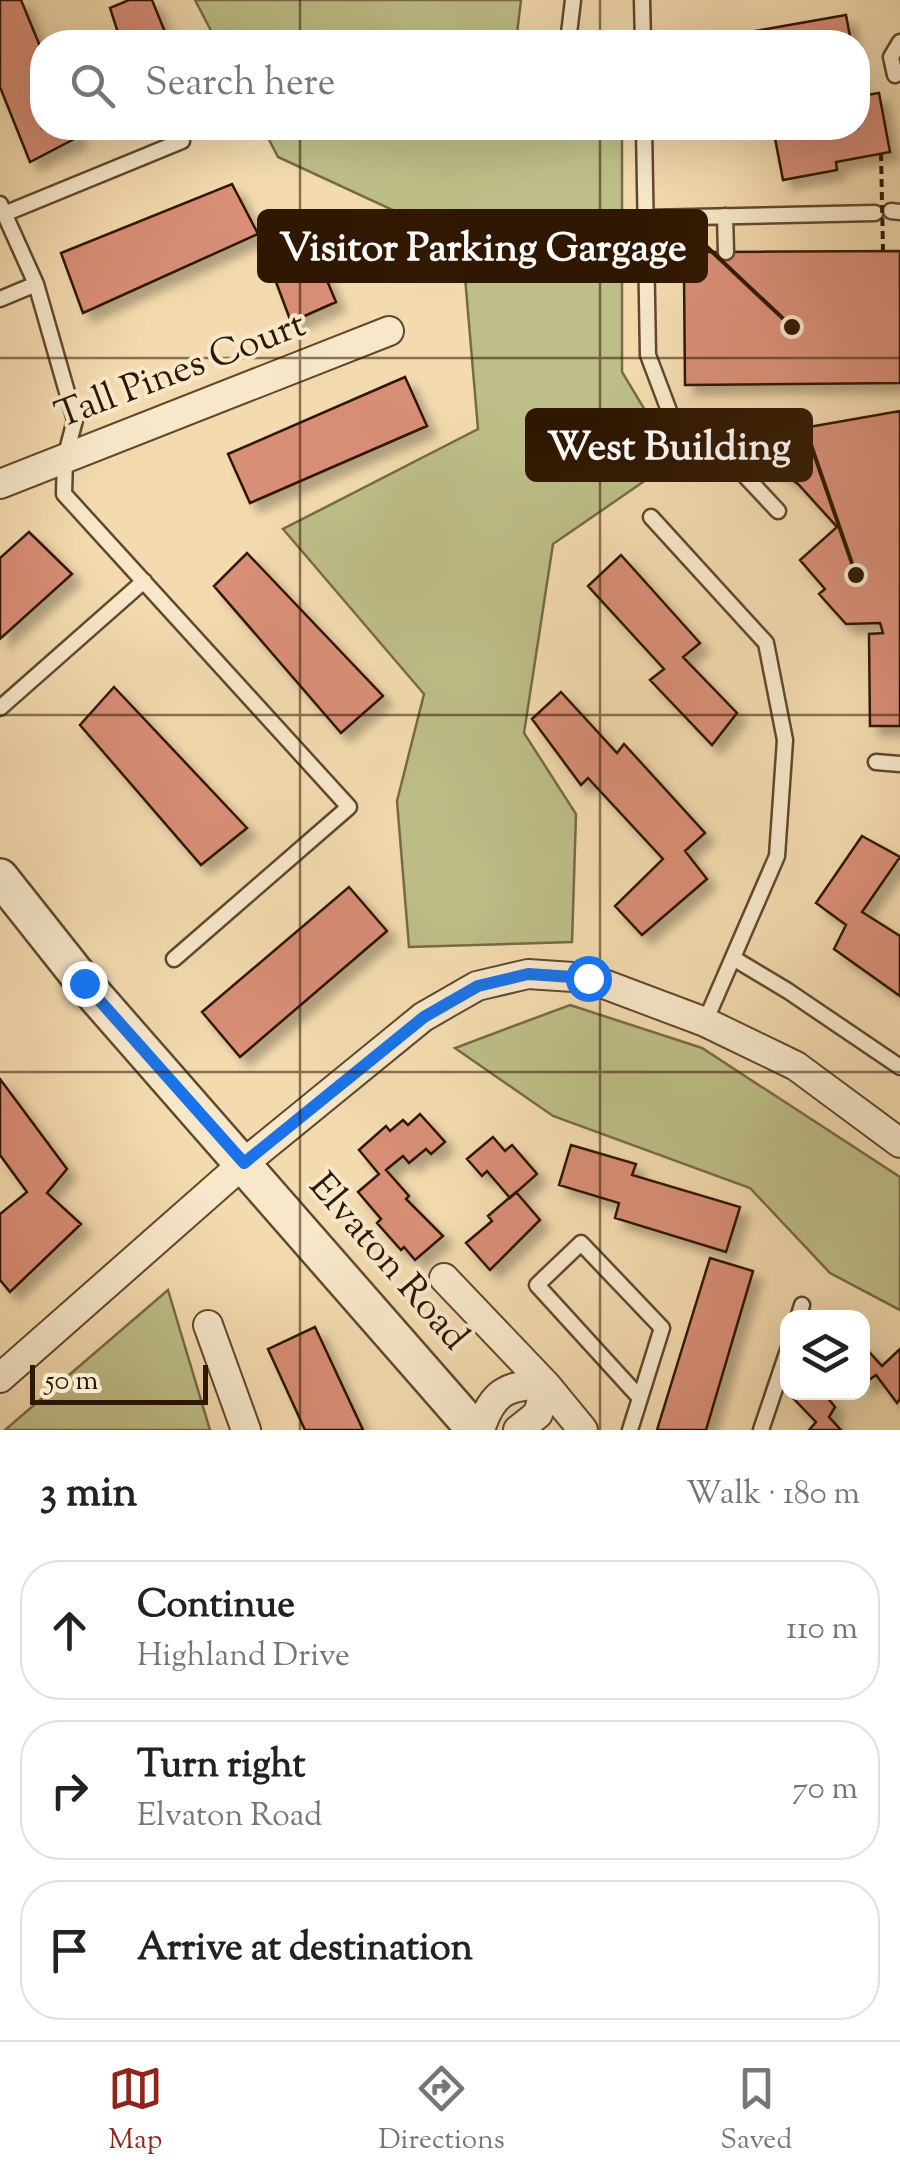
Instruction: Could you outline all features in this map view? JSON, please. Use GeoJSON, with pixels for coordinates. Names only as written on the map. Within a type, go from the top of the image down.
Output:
{"type":"FeatureCollection","features":[{"type":"Feature","properties":{"kind":"street","name":"Tall Pines Court"},"geometry":{"type":"LineString","coordinates":[[0,484],[388,331]]}},
{"type":"Feature","properties":{"kind":"street","name":"Elvaton Road"},"geometry":{"type":"LineString","coordinates":[[0,877],[84,983],[478,1430]]}},
{"type":"Feature","properties":{"kind":"street"},"geometry":{"type":"LineString","coordinates":[[1,1377],[244,1163],[424,1017],[478,986],[528,974],[588,978],[705,1022],[796,1066],[900,1143]]}},
{"type":"Feature","properties":{"kind":"street"},"geometry":{"type":"LineString","coordinates":[[444,1278],[546,1385],[583,1430]]}},
{"type":"Feature","properties":{"kind":"street"},"geometry":{"type":"LineString","coordinates":[[208,1326],[246,1430]]}},
{"type":"Feature","properties":{"kind":"street"},"geometry":{"type":"LineString","coordinates":[[478,1430],[488,1405],[517,1384],[546,1385]]}},
{"type":"Feature","properties":{"kind":"street"},"geometry":{"type":"LineString","coordinates":[[518,1430],[538,1414],[546,1385]]}},
{"type":"Feature","properties":{"kind":"lane"},"geometry":{"type":"LineString","coordinates":[[569,30],[573,0]]}},
{"type":"Feature","properties":{"kind":"lane"},"geometry":{"type":"LineString","coordinates":[[642,0],[643,30]]}},
{"type":"Feature","properties":{"kind":"lane"},"geometry":{"type":"LineString","coordinates":[[895,74],[892,57],[900,42]]}},
{"type":"Feature","properties":{"kind":"lane"},"geometry":{"type":"LineString","coordinates":[[644,140],[648,356],[671,416],[734,463],[778,511]]}},
{"type":"Feature","properties":{"kind":"lane"},"geometry":{"type":"LineString","coordinates":[[174,959],[349,807],[64,494],[65,458],[75,420],[36,284],[2,209],[182,141]]}},
{"type":"Feature","properties":{"kind":"lane"},"geometry":{"type":"LineString","coordinates":[[646,218],[875,213]]}},
{"type":"Feature","properties":{"kind":"lane"},"geometry":{"type":"LineString","coordinates":[[724,216],[726,252]]}},
{"type":"Feature","properties":{"kind":"lane"},"geometry":{"type":"LineString","coordinates":[[0,300],[36,284]]}},
{"type":"Feature","properties":{"kind":"lane"},"geometry":{"type":"LineString","coordinates":[[651,518],[766,642],[785,740],[777,856],[705,1022]]}},
{"type":"Feature","properties":{"kind":"lane"},"geometry":{"type":"LineString","coordinates":[[0,708],[144,581]]}},
{"type":"Feature","properties":{"kind":"lane"},"geometry":{"type":"LineString","coordinates":[[876,762],[900,764]]}},
{"type":"Feature","properties":{"kind":"lane"},"geometry":{"type":"LineString","coordinates":[[732,958],[900,1067]]}},
{"type":"Feature","properties":{"kind":"lane"},"geometry":{"type":"LineString","coordinates":[[630,1430],[662,1328],[581,1244],[537,1285],[640,1398]]}},
{"type":"Feature","properties":{"kind":"lane"},"geometry":{"type":"LineString","coordinates":[[762,1430],[780,1375]]}},
{"type":"Feature","properties":{"kind":"path"},"geometry":{"type":"LineString","coordinates":[[881,154],[883,251]]}},
{"type":"Feature","properties":{"kind":"green space"},"geometry":{"type":"Polygon","coordinates":[[[195,0],[521,0],[517,30],[211,30],[195,0]]]}},
{"type":"Feature","properties":{"kind":"green space"},"geometry":{"type":"Polygon","coordinates":[[[269,140],[622,140],[622,372],[675,460],[553,544],[524,733],[576,814],[572,942],[409,947],[397,801],[424,694],[283,529],[478,429],[462,242],[278,157],[269,140]]]}},
{"type":"Feature","properties":{"kind":"green space"},"geometry":{"type":"Polygon","coordinates":[[[570,1005],[702,1048],[900,1177],[900,1310],[830,1273],[750,1188],[553,1116],[455,1048],[570,1005]]]}},
{"type":"Feature","properties":{"kind":"green space"},"geometry":{"type":"Polygon","coordinates":[[[168,1290],[210,1430],[5,1430],[168,1290]]]}},
{"type":"Feature","properties":{"kind":"building"},"geometry":{"type":"Polygon","coordinates":[[[0,0],[21,0],[33,30],[30,30],[30,140],[72,140],[30,162],[0,87],[0,0]]]}},
{"type":"Feature","properties":{"kind":"building"},"geometry":{"type":"Polygon","coordinates":[[[129,0],[152,0],[164,30],[117,30],[110,8],[129,0]]]}},
{"type":"Feature","properties":{"kind":"building"},"geometry":{"type":"Polygon","coordinates":[[[846,15],[849,30],[761,30],[846,15]]]}},
{"type":"Feature","properties":{"kind":"building"},"geometry":{"type":"Polygon","coordinates":[[[879,93],[890,152],[836,162],[837,170],[783,180],[775,140],[870,140],[870,94],[879,93]]]}},
{"type":"Feature","properties":{"kind":"building"},"geometry":{"type":"Polygon","coordinates":[[[232,184],[258,234],[83,313],[61,253],[232,184]]]}},
{"type":"Feature","properties":{"kind":"building"},"geometry":{"type":"Polygon","coordinates":[[[298,211],[336,302],[291,322],[258,234],[298,211]]]}},
{"type":"Feature","properties":{"kind":"building"},"geometry":{"type":"Polygon","coordinates":[[[900,251],[900,383],[685,385],[684,272],[704,271],[704,252],[900,251]]]}},
{"type":"Feature","properties":{"kind":"building"},"geometry":{"type":"Polygon","coordinates":[[[405,377],[427,426],[250,503],[228,454],[405,377]]]}},
{"type":"Feature","properties":{"kind":"building"},"geometry":{"type":"Polygon","coordinates":[[[900,411],[900,726],[870,726],[869,634],[883,633],[880,623],[846,624],[819,594],[825,589],[800,560],[837,527],[798,484],[756,455],[752,437],[900,411]]]}},
{"type":"Feature","properties":{"kind":"building"},"geometry":{"type":"Polygon","coordinates":[[[29,532],[72,574],[0,639],[0,558],[29,532]]]}},
{"type":"Feature","properties":{"kind":"building"},"geometry":{"type":"Polygon","coordinates":[[[247,553],[383,696],[341,733],[214,586],[247,553]]]}},
{"type":"Feature","properties":{"kind":"building"},"geometry":{"type":"Polygon","coordinates":[[[621,555],[700,643],[683,657],[737,713],[712,745],[650,680],[664,669],[588,586],[621,555]]]}},
{"type":"Feature","properties":{"kind":"building"},"geometry":{"type":"Polygon","coordinates":[[[114,687],[247,828],[201,865],[80,725],[114,687]]]}},
{"type":"Feature","properties":{"kind":"building"},"geometry":{"type":"Polygon","coordinates":[[[561,692],[617,753],[624,744],[705,833],[685,851],[707,879],[642,935],[615,906],[663,859],[588,778],[581,785],[532,719],[561,692]]]}},
{"type":"Feature","properties":{"kind":"building"},"geometry":{"type":"Polygon","coordinates":[[[862,836],[900,857],[862,912],[900,936],[900,996],[834,949],[846,925],[816,903],[862,836]]]}},
{"type":"Feature","properties":{"kind":"building"},"geometry":{"type":"Polygon","coordinates":[[[349,887],[387,931],[240,1057],[202,1012],[349,887]]]}},
{"type":"Feature","properties":{"kind":"building"},"geometry":{"type":"Polygon","coordinates":[[[0,1079],[67,1169],[47,1193],[81,1224],[10,1292],[0,1280],[0,1214],[27,1192],[0,1155],[0,1079]]]}},
{"type":"Feature","properties":{"kind":"building"},"geometry":{"type":"Polygon","coordinates":[[[420,1114],[445,1142],[431,1154],[426,1149],[409,1163],[403,1156],[386,1170],[409,1196],[406,1199],[443,1236],[415,1260],[377,1223],[381,1219],[358,1192],[379,1174],[359,1150],[386,1126],[390,1131],[403,1120],[408,1125],[420,1114]]]}},
{"type":"Feature","properties":{"kind":"building"},"geometry":{"type":"Polygon","coordinates":[[[493,1137],[505,1151],[512,1145],[537,1174],[510,1198],[487,1171],[482,1176],[467,1159],[493,1137]]]}},
{"type":"Feature","properties":{"kind":"building"},"geometry":{"type":"Polygon","coordinates":[[[571,1145],[636,1164],[632,1175],[740,1207],[726,1252],[615,1218],[619,1203],[559,1185],[571,1145]]]}},
{"type":"Feature","properties":{"kind":"building"},"geometry":{"type":"Polygon","coordinates":[[[516,1192],[540,1220],[490,1270],[466,1243],[492,1221],[488,1216],[516,1192]]]}},
{"type":"Feature","properties":{"kind":"building"},"geometry":{"type":"Polygon","coordinates":[[[710,1258],[753,1271],[706,1430],[657,1430],[710,1258]]]}},
{"type":"Feature","properties":{"kind":"building"},"geometry":{"type":"Polygon","coordinates":[[[315,1327],[363,1430],[305,1430],[268,1349],[315,1327]]]}},
{"type":"Feature","properties":{"kind":"building"},"geometry":{"type":"Polygon","coordinates":[[[900,1349],[897,1403],[876,1375],[870,1379],[870,1353],[882,1366],[900,1349]]]}},
{"type":"Feature","properties":{"kind":"building"},"geometry":{"type":"Polygon","coordinates":[[[795,1400],[829,1400],[835,1407],[829,1417],[841,1430],[809,1430],[816,1422],[795,1400]]]}},
{"type":"Feature","properties":{"kind":"place","name":"Visitor Parking Gargage"},"geometry":{"type":"Point","coordinates":[792,327]}},
{"type":"Feature","properties":{"kind":"place","name":"West Building"},"geometry":{"type":"Point","coordinates":[856,575]}},
{"type":"Feature","properties":{"kind":"route"},"geometry":{"type":"LineString","coordinates":[[84,983],[244,1163],[424,1017],[478,986],[528,974],[588,978]]}}]}
